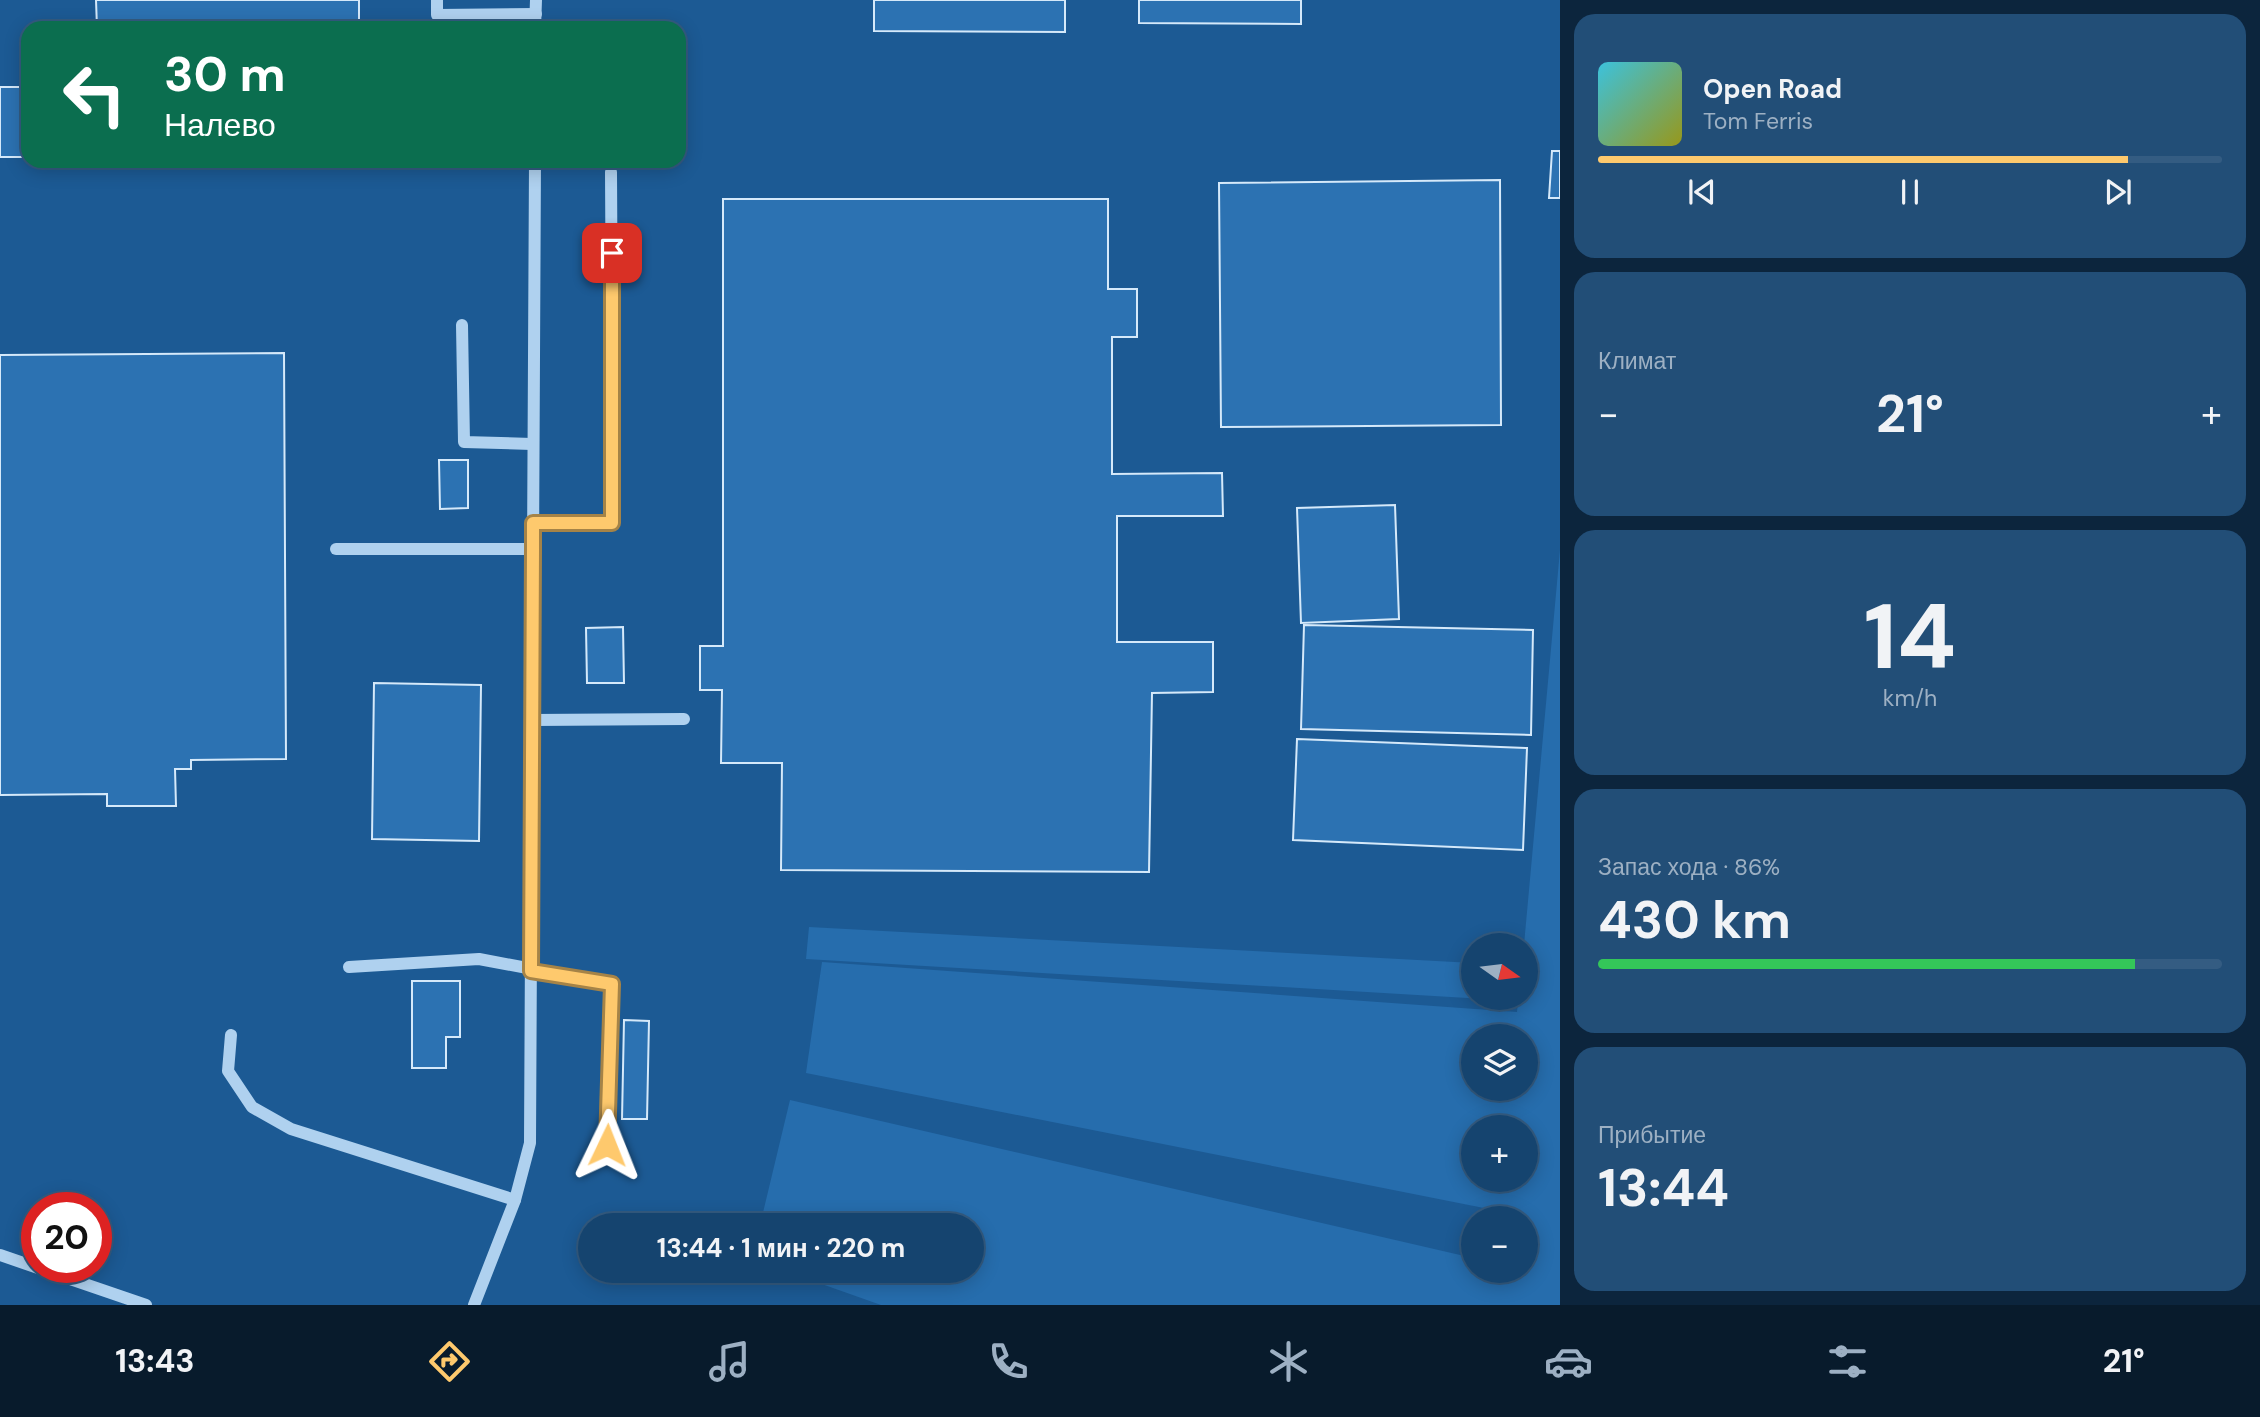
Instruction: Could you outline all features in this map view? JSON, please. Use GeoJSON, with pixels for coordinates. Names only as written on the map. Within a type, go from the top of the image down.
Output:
{"type":"FeatureCollection","features":[{"type":"Feature","properties":{"kind":"street"},"geometry":{"type":"LineString","coordinates":[[437,0],[437,15],[536,14]]}},
{"type":"Feature","properties":{"kind":"street"},"geometry":{"type":"LineString","coordinates":[[536,0],[536,21]]}},
{"type":"Feature","properties":{"kind":"street"},"geometry":{"type":"LineString","coordinates":[[474,1305],[515,1200],[530,1143],[535,168]]}},
{"type":"Feature","properties":{"kind":"street"},"geometry":{"type":"LineString","coordinates":[[533,523],[612,523],[611,172]]}},
{"type":"Feature","properties":{"kind":"street"},"geometry":{"type":"LineString","coordinates":[[462,325],[464,442],[532,444]]}},
{"type":"Feature","properties":{"kind":"street"},"geometry":{"type":"LineString","coordinates":[[336,549],[533,549]]}},
{"type":"Feature","properties":{"kind":"street"},"geometry":{"type":"LineString","coordinates":[[532,720],[684,719]]}},
{"type":"Feature","properties":{"kind":"street"},"geometry":{"type":"LineString","coordinates":[[349,967],[479,959],[531,971],[612,984],[607,1145]]}},
{"type":"Feature","properties":{"kind":"street"},"geometry":{"type":"LineString","coordinates":[[231,1035],[228,1071],[252,1107],[291,1129],[515,1200]]}},
{"type":"Feature","properties":{"kind":"street"},"geometry":{"type":"LineString","coordinates":[[0,1255],[146,1305]]}},
{"type":"Feature","properties":{"kind":"shaded area"},"geometry":{"type":"Polygon","coordinates":[[[1560,550],[1560,1305],[881,1305],[819,1283],[984,1283],[984,1213],[763,1213],[790,1100],[1461,1255],[1461,1283],[1538,1283],[1538,1206],[1474,1206],[806,1073],[822,962],[1517,1012],[1538,1010],[1538,933],[1525,933],[1560,550]]]}},
{"type":"Feature","properties":{"kind":"shaded area"},"geometry":{"type":"Polygon","coordinates":[[[809,927],[1461,962],[1461,998],[806,959],[809,927]]]}},
{"type":"Feature","properties":{"kind":"building"},"geometry":{"type":"Polygon","coordinates":[[[96,0],[359,0],[359,21],[97,21],[96,0]]]}},
{"type":"Feature","properties":{"kind":"building"},"geometry":{"type":"Polygon","coordinates":[[[874,0],[1065,0],[1065,32],[874,31],[874,0]]]}},
{"type":"Feature","properties":{"kind":"building"},"geometry":{"type":"Polygon","coordinates":[[[1139,0],[1301,0],[1301,24],[1139,23],[1139,0]]]}},
{"type":"Feature","properties":{"kind":"building"},"geometry":{"type":"Polygon","coordinates":[[[0,87],[21,87],[21,157],[0,157],[0,87]]]}},
{"type":"Feature","properties":{"kind":"building"},"geometry":{"type":"Polygon","coordinates":[[[1552,151],[1560,151],[1560,198],[1549,198],[1552,151]]]}},
{"type":"Feature","properties":{"kind":"building"},"geometry":{"type":"Polygon","coordinates":[[[1500,180],[1501,425],[1221,427],[1219,183],[1500,180]]]}},
{"type":"Feature","properties":{"kind":"building"},"geometry":{"type":"Polygon","coordinates":[[[723,199],[1108,199],[1108,289],[1137,289],[1137,337],[1112,337],[1112,474],[1222,473],[1223,516],[1117,516],[1117,642],[1213,642],[1213,692],[1152,693],[1149,872],[781,870],[782,763],[721,763],[722,690],[700,690],[700,646],[723,646],[723,199]]]}},
{"type":"Feature","properties":{"kind":"building"},"geometry":{"type":"Polygon","coordinates":[[[284,353],[286,759],[191,760],[191,769],[175,769],[176,806],[107,806],[107,794],[0,795],[0,355],[284,353]]]}},
{"type":"Feature","properties":{"kind":"building"},"geometry":{"type":"Polygon","coordinates":[[[439,460],[468,460],[468,508],[440,509],[439,460]]]}},
{"type":"Feature","properties":{"kind":"building"},"geometry":{"type":"Polygon","coordinates":[[[1395,505],[1399,619],[1301,623],[1297,508],[1395,505]]]}},
{"type":"Feature","properties":{"kind":"building"},"geometry":{"type":"Polygon","coordinates":[[[1304,625],[1533,630],[1531,735],[1301,729],[1304,625]]]}},
{"type":"Feature","properties":{"kind":"building"},"geometry":{"type":"Polygon","coordinates":[[[623,627],[624,683],[587,683],[586,628],[623,627]]]}},
{"type":"Feature","properties":{"kind":"building"},"geometry":{"type":"Polygon","coordinates":[[[374,683],[481,685],[479,841],[372,839],[374,683]]]}},
{"type":"Feature","properties":{"kind":"building"},"geometry":{"type":"Polygon","coordinates":[[[1297,739],[1527,748],[1523,850],[1293,840],[1297,739]]]}},
{"type":"Feature","properties":{"kind":"building"},"geometry":{"type":"Polygon","coordinates":[[[412,981],[460,981],[460,1037],[446,1037],[446,1068],[412,1068],[412,981]]]}},
{"type":"Feature","properties":{"kind":"building"},"geometry":{"type":"Polygon","coordinates":[[[624,1020],[649,1021],[647,1119],[622,1119],[624,1020]]]}},
{"type":"Feature","properties":{"kind":"route"},"geometry":{"type":"LineString","coordinates":[[607,1145],[612,984],[531,971],[533,523],[612,523],[612,253]]}}]}
